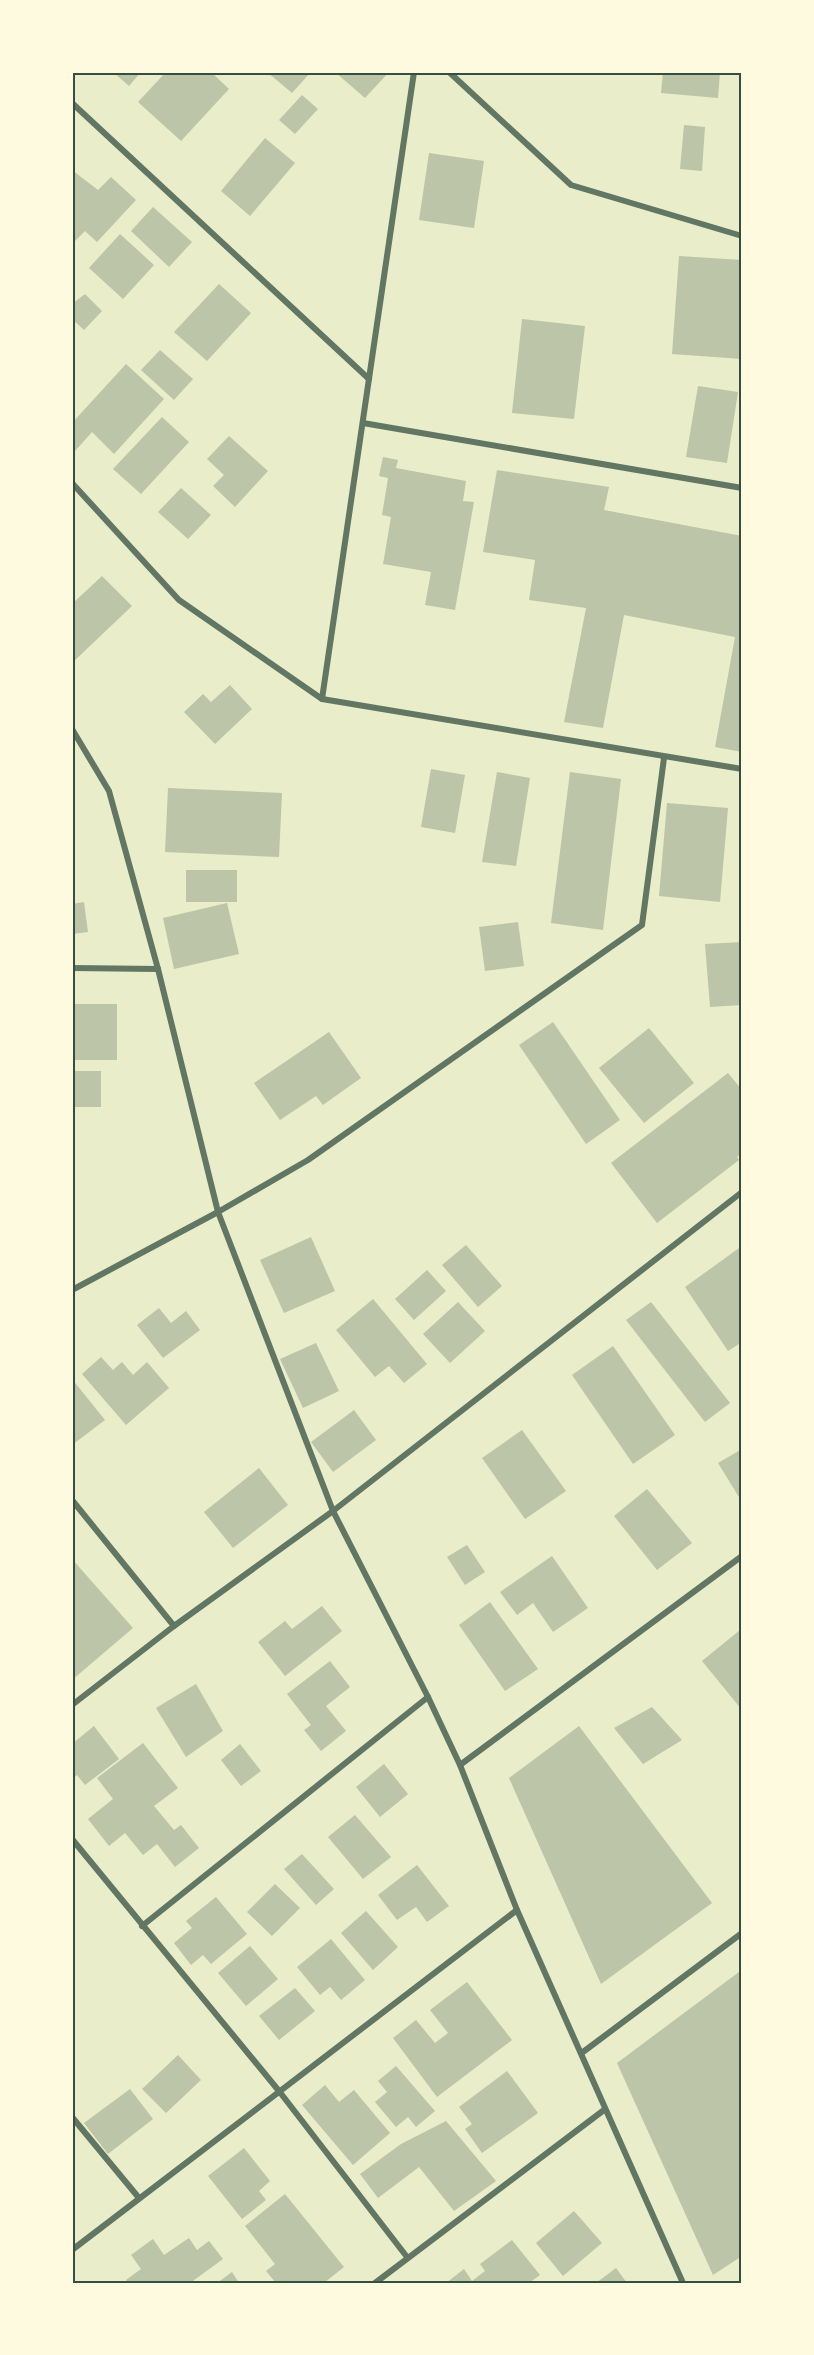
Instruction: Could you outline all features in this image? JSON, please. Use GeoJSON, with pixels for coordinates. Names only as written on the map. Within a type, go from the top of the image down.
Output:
{"type":"FeatureCollection","features":[{"type":"Feature","properties":{"kind":"street"},"geometry":{"type":"LineString","coordinates":[[322,699],[414,72]]}},
{"type":"Feature","properties":{"kind":"street"},"geometry":{"type":"LineString","coordinates":[[449,72],[571,185],[742,236]]}},
{"type":"Feature","properties":{"kind":"street"},"geometry":{"type":"LineString","coordinates":[[72,103],[369,379]]}},
{"type":"Feature","properties":{"kind":"street"},"geometry":{"type":"LineString","coordinates":[[363,423],[742,488]]}},
{"type":"Feature","properties":{"kind":"street"},"geometry":{"type":"LineString","coordinates":[[72,483],[179,600],[322,699],[664,758],[742,769]]}},
{"type":"Feature","properties":{"kind":"street"},"geometry":{"type":"LineString","coordinates":[[72,729],[109,791],[158,969],[218,1212],[333,1511],[460,1765],[517,1910],[583,2052],[604,2110],[683,2283]]}},
{"type":"Feature","properties":{"kind":"street"},"geometry":{"type":"LineString","coordinates":[[72,1290],[218,1212],[308,1160],[642,925],[664,758]]}},
{"type":"Feature","properties":{"kind":"street"},"geometry":{"type":"LineString","coordinates":[[72,968],[158,969]]}},
{"type":"Feature","properties":{"kind":"street"},"geometry":{"type":"LineString","coordinates":[[72,1705],[174,1626],[333,1511],[742,1192]]}},
{"type":"Feature","properties":{"kind":"street"},"geometry":{"type":"LineString","coordinates":[[72,1500],[174,1626]]}},
{"type":"Feature","properties":{"kind":"street"},"geometry":{"type":"LineString","coordinates":[[460,1765],[742,1556]]}},
{"type":"Feature","properties":{"kind":"street"},"geometry":{"type":"LineString","coordinates":[[142,1926],[428,1697]]}},
{"type":"Feature","properties":{"kind":"street"},"geometry":{"type":"LineString","coordinates":[[72,1839],[279,2091],[407,2257]]}},
{"type":"Feature","properties":{"kind":"street"},"geometry":{"type":"LineString","coordinates":[[72,2250],[517,1910]]}},
{"type":"Feature","properties":{"kind":"street"},"geometry":{"type":"LineString","coordinates":[[583,2052],[742,1932]]}},
{"type":"Feature","properties":{"kind":"street"},"geometry":{"type":"LineString","coordinates":[[375,2283],[604,2110]]}},
{"type":"Feature","properties":{"kind":"street"},"geometry":{"type":"LineString","coordinates":[[72,2117],[140,2198]]}},
{"type":"Feature","properties":{"kind":"building"},"geometry":{"type":"Polygon","coordinates":[[[113,72],[141,72],[129,86],[113,72]]]}},
{"type":"Feature","properties":{"kind":"building"},"geometry":{"type":"Polygon","coordinates":[[[166,72],[211,72],[229,89],[181,141],[138,102],[166,72]]]}},
{"type":"Feature","properties":{"kind":"building"},"geometry":{"type":"Polygon","coordinates":[[[267,72],[311,72],[292,93],[267,72]]]}},
{"type":"Feature","properties":{"kind":"building"},"geometry":{"type":"Polygon","coordinates":[[[335,72],[389,72],[365,98],[335,72]]]}},
{"type":"Feature","properties":{"kind":"building"},"geometry":{"type":"Polygon","coordinates":[[[663,72],[720,72],[718,98],[661,93],[663,72]]]}},
{"type":"Feature","properties":{"kind":"building"},"geometry":{"type":"Polygon","coordinates":[[[302,95],[318,109],[295,134],[279,120],[302,95]]]}},
{"type":"Feature","properties":{"kind":"building"},"geometry":{"type":"Polygon","coordinates":[[[684,125],[705,127],[702,171],[680,169],[684,125]]]}},
{"type":"Feature","properties":{"kind":"building"},"geometry":{"type":"Polygon","coordinates":[[[265,138],[295,163],[250,216],[221,191],[265,138]]]}},
{"type":"Feature","properties":{"kind":"building"},"geometry":{"type":"Polygon","coordinates":[[[429,153],[484,161],[474,228],[419,220],[429,153]]]}},
{"type":"Feature","properties":{"kind":"building"},"geometry":{"type":"Polygon","coordinates":[[[72,170],[98,190],[111,177],[136,200],[97,242],[85,231],[72,244],[72,170]]]}},
{"type":"Feature","properties":{"kind":"building"},"geometry":{"type":"Polygon","coordinates":[[[153,207],[192,242],[169,267],[131,231],[153,207]]]}},
{"type":"Feature","properties":{"kind":"building"},"geometry":{"type":"Polygon","coordinates":[[[120,234],[154,265],[123,299],[89,268],[120,234]]]}},
{"type":"Feature","properties":{"kind":"building"},"geometry":{"type":"Polygon","coordinates":[[[679,256],[742,260],[742,359],[672,354],[679,256]]]}},
{"type":"Feature","properties":{"kind":"building"},"geometry":{"type":"Polygon","coordinates":[[[219,284],[251,313],[207,361],[174,332],[219,284]]]}},
{"type":"Feature","properties":{"kind":"building"},"geometry":{"type":"Polygon","coordinates":[[[85,294],[102,311],[84,330],[72,319],[72,304],[85,294]]]}},
{"type":"Feature","properties":{"kind":"building"},"geometry":{"type":"Polygon","coordinates":[[[522,319],[585,326],[574,419],[512,413],[522,319]]]}},
{"type":"Feature","properties":{"kind":"building"},"geometry":{"type":"Polygon","coordinates":[[[160,350],[193,379],[174,400],[141,370],[160,350]]]}},
{"type":"Feature","properties":{"kind":"building"},"geometry":{"type":"Polygon","coordinates":[[[126,364],[164,399],[114,454],[92,432],[75,451],[72,449],[72,423],[126,364]]]}},
{"type":"Feature","properties":{"kind":"building"},"geometry":{"type":"Polygon","coordinates":[[[698,386],[738,392],[727,463],[686,457],[698,386]]]}},
{"type":"Feature","properties":{"kind":"building"},"geometry":{"type":"Polygon","coordinates":[[[162,417],[189,442],[141,494],[113,469],[162,417]]]}},
{"type":"Feature","properties":{"kind":"building"},"geometry":{"type":"Polygon","coordinates":[[[229,436],[268,471],[235,507],[213,486],[224,475],[207,459],[229,436]]]}},
{"type":"Feature","properties":{"kind":"building"},"geometry":{"type":"Polygon","coordinates":[[[383,457],[398,460],[396,468],[466,481],[463,501],[474,502],[455,610],[425,605],[431,572],[383,564],[391,517],[382,515],[388,478],[379,476],[383,457]]]}},
{"type":"Feature","properties":{"kind":"building"},"geometry":{"type":"Polygon","coordinates":[[[497,470],[609,487],[604,510],[742,536],[742,752],[715,747],[735,637],[624,615],[603,728],[564,722],[586,608],[529,600],[535,560],[483,552],[497,470]]]}},
{"type":"Feature","properties":{"kind":"building"},"geometry":{"type":"Polygon","coordinates":[[[181,488],[211,515],[188,539],[158,512],[181,488]]]}},
{"type":"Feature","properties":{"kind":"building"},"geometry":{"type":"Polygon","coordinates":[[[102,576],[132,606],[72,663],[72,604],[102,576]]]}},
{"type":"Feature","properties":{"kind":"building"},"geometry":{"type":"Polygon","coordinates":[[[230,685],[252,709],[215,744],[184,712],[203,694],[211,702],[230,685]]]}},
{"type":"Feature","properties":{"kind":"building"},"geometry":{"type":"Polygon","coordinates":[[[431,769],[465,775],[455,833],[421,827],[431,769]]]}},
{"type":"Feature","properties":{"kind":"building"},"geometry":{"type":"Polygon","coordinates":[[[497,772],[530,778],[516,866],[482,862],[497,772]]]}},
{"type":"Feature","properties":{"kind":"building"},"geometry":{"type":"Polygon","coordinates":[[[570,772],[621,779],[603,930],[551,923],[570,772]]]}},
{"type":"Feature","properties":{"kind":"building"},"geometry":{"type":"Polygon","coordinates":[[[168,788],[282,793],[279,857],[165,852],[168,788]]]}},
{"type":"Feature","properties":{"kind":"building"},"geometry":{"type":"Polygon","coordinates":[[[667,803],[728,808],[720,902],[659,896],[667,803]]]}},
{"type":"Feature","properties":{"kind":"building"},"geometry":{"type":"Polygon","coordinates":[[[186,870],[237,870],[237,902],[186,902],[186,870]]]}},
{"type":"Feature","properties":{"kind":"building"},"geometry":{"type":"Polygon","coordinates":[[[84,902],[88,932],[72,934],[72,904],[84,902]]]}},
{"type":"Feature","properties":{"kind":"building"},"geometry":{"type":"Polygon","coordinates":[[[227,903],[239,954],[174,969],[163,918],[227,903]]]}},
{"type":"Feature","properties":{"kind":"building"},"geometry":{"type":"Polygon","coordinates":[[[518,922],[524,966],[485,971],[479,927],[518,922]]]}},
{"type":"Feature","properties":{"kind":"building"},"geometry":{"type":"Polygon","coordinates":[[[742,942],[742,1005],[710,1007],[705,944],[742,942]]]}},
{"type":"Feature","properties":{"kind":"building"},"geometry":{"type":"Polygon","coordinates":[[[72,1004],[117,1004],[117,1060],[72,1060],[72,1004]]]}},
{"type":"Feature","properties":{"kind":"building"},"geometry":{"type":"Polygon","coordinates":[[[553,1022],[620,1120],[586,1144],[519,1045],[553,1022]]]}},
{"type":"Feature","properties":{"kind":"building"},"geometry":{"type":"Polygon","coordinates":[[[649,1028],[694,1083],[644,1123],[599,1068],[649,1028]]]}},
{"type":"Feature","properties":{"kind":"building"},"geometry":{"type":"Polygon","coordinates":[[[329,1032],[361,1078],[323,1105],[316,1096],[280,1120],[254,1083],[329,1032]]]}},
{"type":"Feature","properties":{"kind":"building"},"geometry":{"type":"Polygon","coordinates":[[[72,1071],[101,1071],[101,1107],[72,1107],[72,1071]]]}},
{"type":"Feature","properties":{"kind":"building"},"geometry":{"type":"Polygon","coordinates":[[[728,1073],[742,1090],[742,1153],[737,1157],[739,1160],[657,1223],[611,1163],[728,1073]]]}},
{"type":"Feature","properties":{"kind":"building"},"geometry":{"type":"Polygon","coordinates":[[[311,1237],[335,1291],[284,1313],[260,1260],[311,1237]]]}},
{"type":"Feature","properties":{"kind":"building"},"geometry":{"type":"Polygon","coordinates":[[[466,1245],[502,1286],[478,1307],[442,1265],[466,1245]]]}},
{"type":"Feature","properties":{"kind":"building"},"geometry":{"type":"Polygon","coordinates":[[[742,1246],[742,1342],[728,1351],[685,1287],[742,1246]]]}},
{"type":"Feature","properties":{"kind":"building"},"geometry":{"type":"Polygon","coordinates":[[[427,1270],[446,1291],[414,1320],[395,1299],[427,1270]]]}},
{"type":"Feature","properties":{"kind":"building"},"geometry":{"type":"Polygon","coordinates":[[[373,1299],[427,1364],[404,1383],[389,1366],[375,1377],[336,1330],[373,1299]]]}},
{"type":"Feature","properties":{"kind":"building"},"geometry":{"type":"Polygon","coordinates":[[[458,1302],[485,1331],[450,1363],[423,1334],[458,1302]]]}},
{"type":"Feature","properties":{"kind":"building"},"geometry":{"type":"Polygon","coordinates":[[[651,1302],[730,1403],[705,1422],[626,1320],[651,1302]]]}},
{"type":"Feature","properties":{"kind":"building"},"geometry":{"type":"Polygon","coordinates":[[[159,1308],[171,1323],[186,1311],[200,1330],[163,1358],[137,1325],[159,1308]]]}},
{"type":"Feature","properties":{"kind":"building"},"geometry":{"type":"Polygon","coordinates":[[[316,1343],[339,1391],[303,1408],[280,1359],[316,1343]]]}},
{"type":"Feature","properties":{"kind":"building"},"geometry":{"type":"Polygon","coordinates":[[[613,1346],[675,1435],[633,1464],[572,1375],[613,1346]]]}},
{"type":"Feature","properties":{"kind":"building"},"geometry":{"type":"Polygon","coordinates":[[[101,1357],[113,1370],[122,1362],[133,1375],[147,1362],[169,1388],[126,1425],[82,1374],[101,1357]]]}},
{"type":"Feature","properties":{"kind":"building"},"geometry":{"type":"Polygon","coordinates":[[[72,1379],[105,1420],[72,1445],[72,1379]]]}},
{"type":"Feature","properties":{"kind":"building"},"geometry":{"type":"Polygon","coordinates":[[[354,1410],[376,1440],[333,1472],[311,1442],[354,1410]]]}},
{"type":"Feature","properties":{"kind":"building"},"geometry":{"type":"Polygon","coordinates":[[[522,1430],[566,1491],[525,1519],[482,1458],[522,1430]]]}},
{"type":"Feature","properties":{"kind":"building"},"geometry":{"type":"Polygon","coordinates":[[[742,1449],[742,1502],[718,1463],[742,1449]]]}},
{"type":"Feature","properties":{"kind":"building"},"geometry":{"type":"Polygon","coordinates":[[[259,1468],[288,1505],[233,1548],[204,1512],[259,1468]]]}},
{"type":"Feature","properties":{"kind":"building"},"geometry":{"type":"Polygon","coordinates":[[[647,1489],[692,1543],[657,1570],[614,1516],[647,1489]]]}},
{"type":"Feature","properties":{"kind":"building"},"geometry":{"type":"Polygon","coordinates":[[[467,1545],[485,1572],[465,1585],[447,1557],[467,1545]]]}},
{"type":"Feature","properties":{"kind":"building"},"geometry":{"type":"Polygon","coordinates":[[[552,1556],[588,1608],[553,1632],[533,1603],[517,1615],[500,1592],[552,1556]]]}},
{"type":"Feature","properties":{"kind":"building"},"geometry":{"type":"Polygon","coordinates":[[[72,1559],[133,1628],[72,1680],[72,1559]]]}},
{"type":"Feature","properties":{"kind":"building"},"geometry":{"type":"Polygon","coordinates":[[[490,1602],[538,1669],[505,1691],[459,1625],[490,1602]]]}},
{"type":"Feature","properties":{"kind":"building"},"geometry":{"type":"Polygon","coordinates":[[[322,1606],[342,1631],[285,1676],[258,1642],[285,1621],[292,1629],[322,1606]]]}},
{"type":"Feature","properties":{"kind":"building"},"geometry":{"type":"Polygon","coordinates":[[[740,1630],[742,1633],[742,1710],[702,1661],[740,1630]]]}},
{"type":"Feature","properties":{"kind":"building"},"geometry":{"type":"Polygon","coordinates":[[[330,1661],[350,1687],[326,1706],[346,1731],[321,1751],[304,1730],[311,1725],[287,1694],[330,1661]]]}},
{"type":"Feature","properties":{"kind":"building"},"geometry":{"type":"Polygon","coordinates":[[[196,1684],[223,1731],[186,1757],[156,1708],[196,1684]]]}},
{"type":"Feature","properties":{"kind":"building"},"geometry":{"type":"Polygon","coordinates":[[[652,1707],[682,1740],[643,1764],[614,1728],[652,1707]]]}},
{"type":"Feature","properties":{"kind":"building"},"geometry":{"type":"Polygon","coordinates":[[[94,1726],[119,1759],[85,1785],[77,1775],[72,1779],[72,1744],[94,1726]]]}},
{"type":"Feature","properties":{"kind":"building"},"geometry":{"type":"Polygon","coordinates":[[[579,1726],[712,1903],[601,1984],[509,1778],[579,1726]]]}},
{"type":"Feature","properties":{"kind":"building"},"geometry":{"type":"Polygon","coordinates":[[[143,1743],[178,1788],[154,1806],[174,1830],[181,1825],[199,1848],[175,1867],[157,1844],[143,1855],[125,1833],[109,1846],[88,1819],[113,1799],[97,1778],[143,1743]]]}},
{"type":"Feature","properties":{"kind":"building"},"geometry":{"type":"Polygon","coordinates":[[[240,1744],[261,1771],[241,1786],[221,1760],[240,1744]]]}},
{"type":"Feature","properties":{"kind":"building"},"geometry":{"type":"Polygon","coordinates":[[[384,1764],[408,1794],[380,1817],[356,1787],[384,1764]]]}},
{"type":"Feature","properties":{"kind":"building"},"geometry":{"type":"Polygon","coordinates":[[[355,1815],[391,1857],[363,1879],[328,1837],[355,1815]]]}},
{"type":"Feature","properties":{"kind":"building"},"geometry":{"type":"Polygon","coordinates":[[[302,1854],[334,1889],[316,1905],[284,1869],[302,1854]]]}},
{"type":"Feature","properties":{"kind":"building"},"geometry":{"type":"Polygon","coordinates":[[[417,1865],[449,1906],[427,1922],[416,1907],[397,1920],[378,1895],[417,1865]]]}},
{"type":"Feature","properties":{"kind":"building"},"geometry":{"type":"Polygon","coordinates":[[[275,1884],[300,1908],[272,1936],[247,1912],[275,1884]]]}},
{"type":"Feature","properties":{"kind":"building"},"geometry":{"type":"Polygon","coordinates":[[[216,1897],[247,1934],[211,1964],[203,1955],[191,1965],[174,1943],[192,1928],[186,1921],[216,1897]]]}},
{"type":"Feature","properties":{"kind":"building"},"geometry":{"type":"Polygon","coordinates":[[[366,1911],[398,1947],[373,1970],[341,1933],[366,1911]]]}},
{"type":"Feature","properties":{"kind":"building"},"geometry":{"type":"Polygon","coordinates":[[[331,1939],[365,1980],[341,2000],[330,1987],[320,1995],[297,1967],[331,1939]]]}},
{"type":"Feature","properties":{"kind":"building"},"geometry":{"type":"Polygon","coordinates":[[[250,1946],[278,1979],[246,2006],[218,1973],[250,1946]]]}},
{"type":"Feature","properties":{"kind":"building"},"geometry":{"type":"Polygon","coordinates":[[[739,1972],[742,1978],[742,2256],[713,2275],[617,2063],[739,1972]]]}},
{"type":"Feature","properties":{"kind":"building"},"geometry":{"type":"Polygon","coordinates":[[[467,1982],[512,2040],[437,2097],[393,2038],[416,2020],[435,2043],[448,2033],[430,2010],[467,1982]]]}},
{"type":"Feature","properties":{"kind":"building"},"geometry":{"type":"Polygon","coordinates":[[[295,1988],[315,2011],[279,2040],[259,2016],[295,1988]]]}},
{"type":"Feature","properties":{"kind":"building"},"geometry":{"type":"Polygon","coordinates":[[[178,2055],[201,2080],[166,2113],[142,2089],[178,2055]]]}},
{"type":"Feature","properties":{"kind":"building"},"geometry":{"type":"Polygon","coordinates":[[[396,2066],[435,2111],[416,2127],[408,2117],[396,2127],[375,2102],[387,2092],[378,2081],[396,2066]]]}},
{"type":"Feature","properties":{"kind":"building"},"geometry":{"type":"Polygon","coordinates":[[[507,2071],[538,2113],[482,2153],[465,2129],[472,2124],[459,2107],[507,2071]]]}},
{"type":"Feature","properties":{"kind":"building"},"geometry":{"type":"Polygon","coordinates":[[[325,2085],[339,2102],[354,2090],[390,2133],[353,2165],[302,2105],[325,2085]]]}},
{"type":"Feature","properties":{"kind":"building"},"geometry":{"type":"Polygon","coordinates":[[[130,2089],[153,2119],[108,2154],[84,2123],[130,2089]]]}},
{"type":"Feature","properties":{"kind":"building"},"geometry":{"type":"Polygon","coordinates":[[[446,2121],[496,2181],[454,2211],[419,2167],[378,2198],[360,2174],[401,2144],[446,2121]]]}},
{"type":"Feature","properties":{"kind":"building"},"geometry":{"type":"Polygon","coordinates":[[[244,2148],[270,2181],[259,2191],[266,2200],[242,2219],[208,2176],[244,2148]]]}},
{"type":"Feature","properties":{"kind":"building"},"geometry":{"type":"Polygon","coordinates":[[[285,2194],[344,2267],[324,2283],[276,2283],[266,2271],[275,2264],[245,2226],[285,2194]]]}},
{"type":"Feature","properties":{"kind":"building"},"geometry":{"type":"Polygon","coordinates":[[[574,2211],[602,2243],[563,2276],[536,2243],[574,2211]]]}},
{"type":"Feature","properties":{"kind":"building"},"geometry":{"type":"Polygon","coordinates":[[[189,2238],[197,2250],[209,2241],[223,2259],[190,2283],[128,2283],[126,2280],[141,2269],[131,2255],[153,2239],[164,2255],[189,2238]]]}},
{"type":"Feature","properties":{"kind":"building"},"geometry":{"type":"Polygon","coordinates":[[[512,2240],[540,2275],[529,2283],[446,2283],[464,2269],[472,2281],[485,2271],[480,2264],[512,2240]]]}},
{"type":"Feature","properties":{"kind":"building"},"geometry":{"type":"Polygon","coordinates":[[[616,2268],[627,2283],[596,2283],[616,2268]]]}},
{"type":"Feature","properties":{"kind":"building"},"geometry":{"type":"Polygon","coordinates":[[[232,2272],[239,2283],[217,2283],[232,2272]]]}}]}
